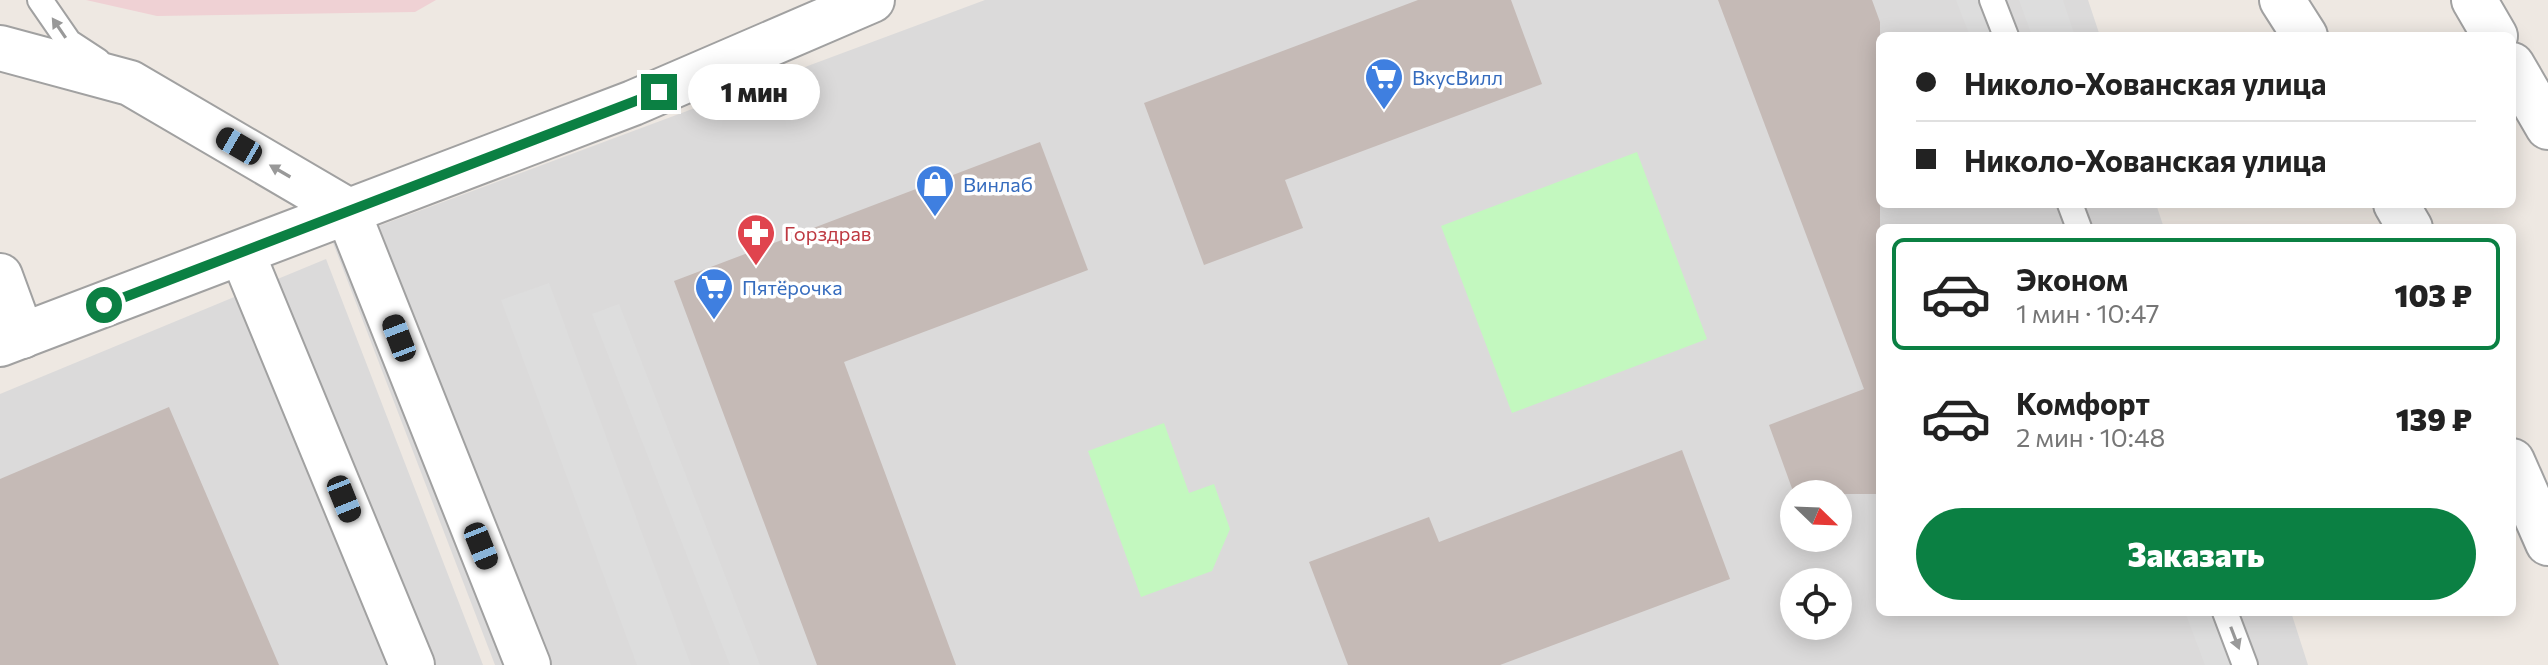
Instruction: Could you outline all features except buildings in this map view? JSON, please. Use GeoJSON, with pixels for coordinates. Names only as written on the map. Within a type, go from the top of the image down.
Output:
{"type":"FeatureCollection","features":[{"type":"Feature","properties":{"kind":"street"},"geometry":{"type":"LineString","coordinates":[[0,276],[11,340],[633,103],[872,0]]}},
{"type":"Feature","properties":{"kind":"street"},"geometry":{"type":"LineString","coordinates":[[2282,0],[2302,32]]}},
{"type":"Feature","properties":{"kind":"street"},"geometry":{"type":"LineString","coordinates":[[2474,0],[2493,32]]}},
{"type":"Feature","properties":{"kind":"street"},"geometry":{"type":"LineString","coordinates":[[0,48],[130,83],[347,210],[528,665]]}},
{"type":"Feature","properties":{"kind":"street"},"geometry":{"type":"LineString","coordinates":[[2516,72],[2548,127]]}},
{"type":"Feature","properties":{"kind":"street"},"geometry":{"type":"LineString","coordinates":[[242,253],[412,665]]}},
{"type":"Feature","properties":{"kind":"street"},"geometry":{"type":"LineString","coordinates":[[2516,470],[2548,543]]}},
{"type":"Feature","properties":{"kind":"lane"},"geometry":{"type":"LineString","coordinates":[[40,0],[69,42],[130,83]]}},
{"type":"Feature","properties":{"kind":"lane"},"geometry":{"type":"LineString","coordinates":[[1992,0],[2004,32]]}},
{"type":"Feature","properties":{"kind":"lane"},"geometry":{"type":"LineString","coordinates":[[2227,616],[2245,665]]}},
{"type":"Feature","properties":{"kind":"shaded area"},"geometry":{"type":"Polygon","coordinates":[[[86,0],[436,0],[415,12],[157,16],[86,0]]]}},
{"type":"Feature","properties":{"kind":"shaded area"},"geometry":{"type":"Polygon","coordinates":[[[985,0],[2088,0],[2099,32],[1876,32],[1876,208],[2157,208],[2163,224],[1876,224],[1876,616],[2292,616],[2308,665],[495,665],[333,243],[985,0]]]}},
{"type":"Feature","properties":{"kind":"shaded area"},"geometry":{"type":"Polygon","coordinates":[[[1956,0],[1991,0],[2003,32],[1968,32],[1956,0]]]}},
{"type":"Feature","properties":{"kind":"shaded area"},"geometry":{"type":"Polygon","coordinates":[[[2019,0],[2063,0],[2074,32],[2031,32],[2019,0]]]}},
{"type":"Feature","properties":{"kind":"shaded area"},"geometry":{"type":"Polygon","coordinates":[[[326,259],[483,665],[0,665],[0,394],[326,259]]]}},
{"type":"Feature","properties":{"kind":"shaded area"},"geometry":{"type":"Polygon","coordinates":[[[549,283],[691,665],[637,665],[501,300],[549,283]]]}},
{"type":"Feature","properties":{"kind":"shaded area"},"geometry":{"type":"Polygon","coordinates":[[[619,304],[760,665],[730,665],[592,314],[619,304]]]}},
{"type":"Feature","properties":{"kind":"shaded area"},"geometry":{"type":"Polygon","coordinates":[[[2187,616],[2217,616],[2235,665],[2205,665],[2187,616]]]}},
{"type":"Feature","properties":{"kind":"green space"},"geometry":{"type":"Polygon","coordinates":[[[1637,152],[1707,339],[1512,413],[1441,226],[1637,152]]]}},
{"type":"Feature","properties":{"kind":"green space"},"geometry":{"type":"Polygon","coordinates":[[[1164,423],[1189,493],[1214,484],[1230,529],[1212,571],[1141,597],[1088,451],[1164,423]]]}},
{"type":"Feature","properties":{"kind":"place","name":"ВкусВилл"},"geometry":{"type":"Point","coordinates":[1384,111]}},
{"type":"Feature","properties":{"kind":"place","name":"Винлаб"},"geometry":{"type":"Point","coordinates":[935,218]}},
{"type":"Feature","properties":{"kind":"place","name":"Горздрав"},"geometry":{"type":"Point","coordinates":[756,267]}},
{"type":"Feature","properties":{"kind":"place","name":"Пятёрочка"},"geometry":{"type":"Point","coordinates":[714,321]}},
{"type":"Feature","properties":{"kind":"route"},"geometry":{"type":"LineString","coordinates":[[104,305],[659,92]]}}]}
